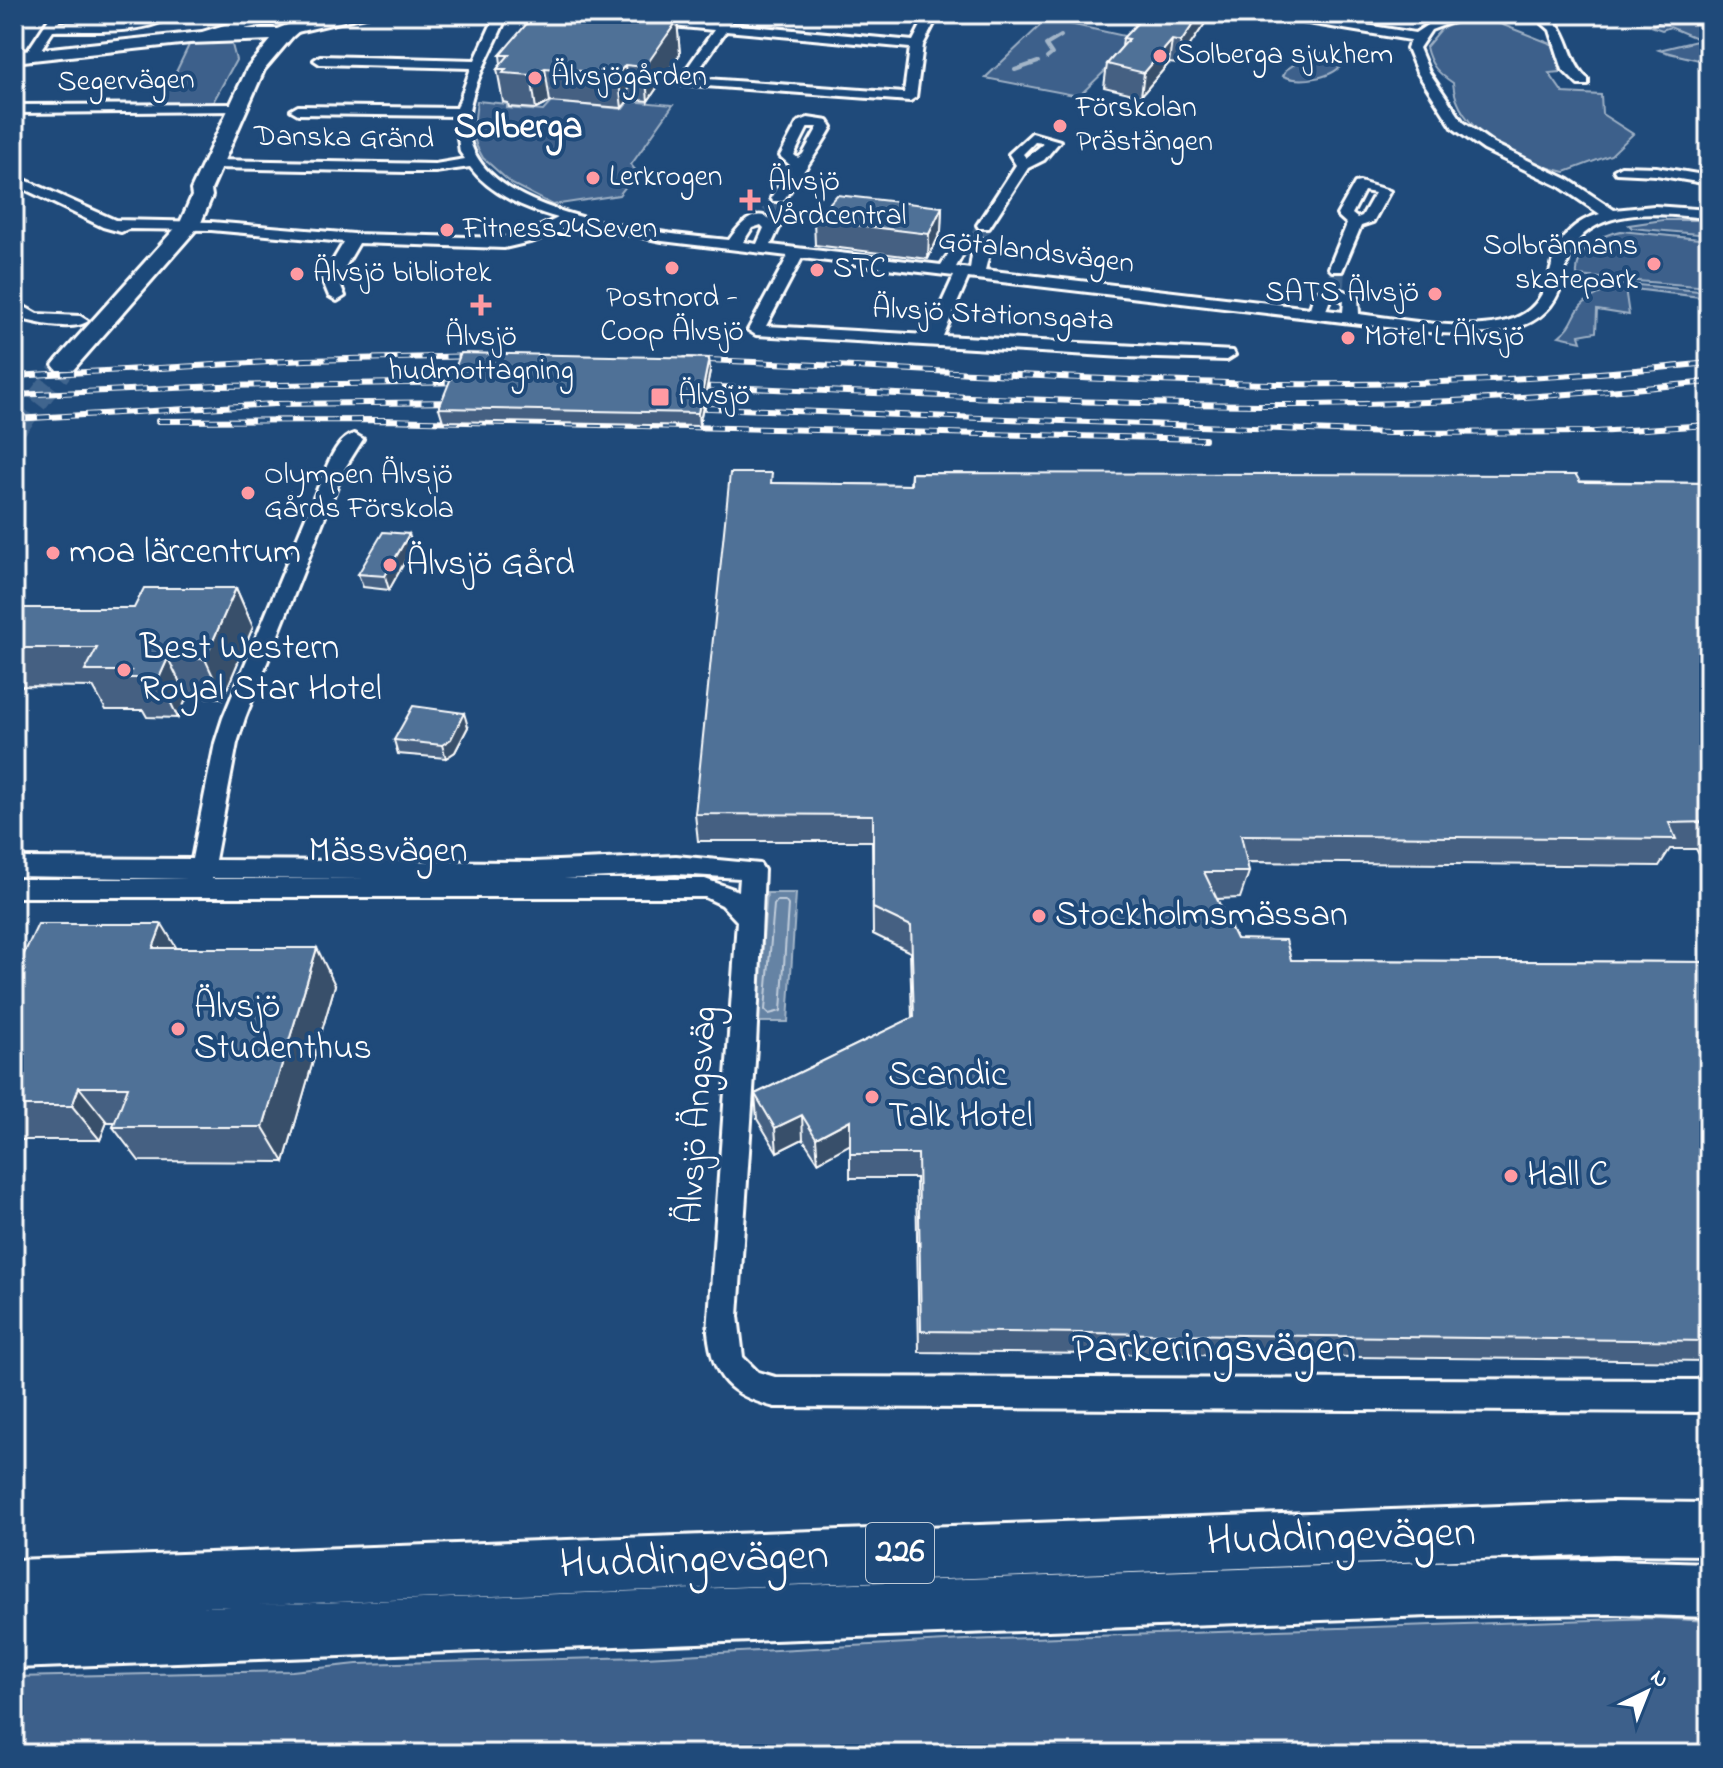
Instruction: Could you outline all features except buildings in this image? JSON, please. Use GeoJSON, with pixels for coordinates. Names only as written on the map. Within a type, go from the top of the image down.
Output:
{"type":"FeatureCollection","features":[{"type":"Feature","properties":{"kind":"main road"},"geometry":{"type":"LineString","coordinates":[[23,56],[207,36],[257,25],[292,22]]}},
{"type":"Feature","properties":{"kind":"main road"},"geometry":{"type":"LineString","coordinates":[[174,229],[80,321],[54,366],[174,229],[202,196],[201,190],[256,69],[292,22]]}},
{"type":"Feature","properties":{"kind":"main road"},"geometry":{"type":"LineString","coordinates":[[256,69],[257,25]]}},
{"type":"Feature","properties":{"kind":"main road","name":"Huddingevägen"},"geometry":{"type":"LineString","coordinates":[[22,1584],[1596,1529],[1709,1529]]}},
{"type":"Feature","properties":{"kind":"main road","name":"Huddingevägen"},"geometry":{"type":"LineString","coordinates":[[14,1641],[1430,1589],[1613,1587],[1709,1590]]}},
{"type":"Feature","properties":{"kind":"street"},"geometry":{"type":"LineString","coordinates":[[23,56],[58,14]]}},
{"type":"Feature","properties":{"kind":"street"},"geometry":{"type":"LineString","coordinates":[[50,27],[101,20],[156,19],[168,14]]}},
{"type":"Feature","properties":{"kind":"street"},"geometry":{"type":"LineString","coordinates":[[474,162],[462,134],[464,112],[497,25],[498,14]]}},
{"type":"Feature","properties":{"kind":"street"},"geometry":{"type":"LineString","coordinates":[[587,14],[728,19],[917,45]]}},
{"type":"Feature","properties":{"kind":"street"},"geometry":{"type":"LineString","coordinates":[[728,19],[684,81],[910,97],[917,45],[933,14]]}},
{"type":"Feature","properties":{"kind":"street"},"geometry":{"type":"LineString","coordinates":[[1278,14],[1417,37]]}},
{"type":"Feature","properties":{"kind":"street"},"geometry":{"type":"LineString","coordinates":[[1467,14],[1430,25],[1417,37],[1413,48],[1447,114],[1489,147],[1564,183],[1612,215]]}},
{"type":"Feature","properties":{"kind":"street"},"geometry":{"type":"LineString","coordinates":[[1538,14],[1555,28],[1569,70],[1583,82]]}},
{"type":"Feature","properties":{"kind":"street"},"geometry":{"type":"LineString","coordinates":[[292,22],[362,15]]}},
{"type":"Feature","properties":{"kind":"street"},"geometry":{"type":"LineString","coordinates":[[320,60],[480,64]]}},
{"type":"Feature","properties":{"kind":"street","name":"Segervägen"},"geometry":{"type":"LineString","coordinates":[[14,109],[239,107]]}},
{"type":"Feature","properties":{"kind":"street"},"geometry":{"type":"LineString","coordinates":[[298,110],[464,112]]}},
{"type":"Feature","properties":{"kind":"street","name":"Götalandsvägen"},"geometry":{"type":"LineString","coordinates":[[474,162],[495,183],[518,198],[568,219],[662,237],[1472,330],[1525,320],[1543,307],[1567,242],[1579,231],[1612,215],[1662,210],[1709,214]]}},
{"type":"Feature","properties":{"kind":"street","name":"Danska Gränd"},"geometry":{"type":"LineString","coordinates":[[213,164],[435,168],[474,162]]}},
{"type":"Feature","properties":{"kind":"street"},"geometry":{"type":"LineString","coordinates":[[778,198],[798,164]]}},
{"type":"Feature","properties":{"kind":"street"},"geometry":{"type":"LineString","coordinates":[[984,225],[1023,165]]}},
{"type":"Feature","properties":{"kind":"street"},"geometry":{"type":"LineString","coordinates":[[1621,170],[1656,171],[1709,180]]}},
{"type":"Feature","properties":{"kind":"street"},"geometry":{"type":"LineString","coordinates":[[14,179],[108,224],[128,230],[174,229],[518,242],[568,219]]}},
{"type":"Feature","properties":{"kind":"street"},"geometry":{"type":"LineString","coordinates":[[734,245],[747,225],[766,216],[772,228],[762,249]]}},
{"type":"Feature","properties":{"kind":"street"},"geometry":{"type":"LineString","coordinates":[[1337,268],[1355,223]]}},
{"type":"Feature","properties":{"kind":"street"},"geometry":{"type":"LineString","coordinates":[[337,296],[330,279],[354,238]]}},
{"type":"Feature","properties":{"kind":"street"},"geometry":{"type":"LineString","coordinates":[[933,341],[982,250],[976,241],[957,251],[946,270]]}},
{"type":"Feature","properties":{"kind":"street","name":"Älvsjö Stationsgata"},"geometry":{"type":"LineString","coordinates":[[797,253],[756,330],[933,341],[951,339],[1123,352],[1227,355]]}},
{"type":"Feature","properties":{"kind":"street"},"geometry":{"type":"LineString","coordinates":[[1317,314],[1323,292],[1336,289],[1352,299],[1351,317]]}},
{"type":"Feature","properties":{"kind":"street"},"geometry":{"type":"LineString","coordinates":[[14,306],[15,311],[23,316],[80,321]]}},
{"type":"Feature","properties":{"kind":"street"},"geometry":{"type":"LineString","coordinates":[[200,878],[226,743],[243,689],[310,529],[320,514],[330,478],[343,449],[354,439]]}},
{"type":"Feature","properties":{"kind":"street","name":"Mässvägen"},"geometry":{"type":"LineString","coordinates":[[14,888],[200,878],[676,865],[752,870]]}},
{"type":"Feature","properties":{"kind":"street","name":"Mässvägen"},"geometry":{"type":"LineString","coordinates":[[14,867],[200,878],[705,888],[720,890],[729,896],[749,919]]}},
{"type":"Feature","properties":{"kind":"street","name":"Älvsjö Ängsväg"},"geometry":{"type":"LineString","coordinates":[[730,1363],[724,1342],[723,1316],[752,870]]}},
{"type":"Feature","properties":{"kind":"street","name":"Parkeringsvägen"},"geometry":{"type":"LineString","coordinates":[[730,1363],[739,1379],[754,1388],[775,1392],[1709,1396]]}},
{"type":"Feature","properties":{"kind":"shaded area"},"geometry":{"type":"Polygon","coordinates":[[[1674,14],[1709,14],[1709,63],[1659,50],[1701,40],[1670,27],[1662,30],[1651,26],[1674,14]]]}},
{"type":"Feature","properties":{"kind":"shaded area"},"geometry":{"type":"Polygon","coordinates":[[[1480,16],[1557,46],[1555,54],[1560,72],[1549,73],[1563,93],[1601,95],[1602,114],[1633,134],[1611,155],[1565,172],[1511,153],[1494,142],[1466,117],[1457,101],[1453,83],[1435,68],[1426,47],[1442,28],[1480,16]]]}},
{"type":"Feature","properties":{"kind":"shaded area"},"geometry":{"type":"Polygon","coordinates":[[[1047,19],[1138,39],[1079,96],[985,78],[1047,19]]]}},
{"type":"Feature","properties":{"kind":"shaded area"},"geometry":{"type":"Polygon","coordinates":[[[230,37],[236,60],[212,104],[160,105],[191,41],[230,37]]]}},
{"type":"Feature","properties":{"kind":"shaded area"},"geometry":{"type":"Polygon","coordinates":[[[1310,49],[1344,61],[1325,76],[1298,79],[1283,76],[1286,70],[1302,59],[1298,52],[1310,49]]]}},
{"type":"Feature","properties":{"kind":"shaded area"},"geometry":{"type":"Polygon","coordinates":[[[477,101],[507,104],[507,108],[543,111],[551,102],[623,109],[629,101],[673,105],[631,165],[637,172],[619,195],[553,205],[512,184],[483,158],[473,135],[477,101]]]}},
{"type":"Feature","properties":{"kind":"shaded area"},"geometry":{"type":"Polygon","coordinates":[[[1663,220],[1709,220],[1709,235],[1632,228],[1629,225],[1663,220]]]}},
{"type":"Feature","properties":{"kind":"shaded area"},"geometry":{"type":"Polygon","coordinates":[[[1621,231],[1709,240],[1709,287],[1577,276],[1577,267],[1584,251],[1596,240],[1621,231]]]}},
{"type":"Feature","properties":{"kind":"shaded area"},"geometry":{"type":"Polygon","coordinates":[[[1628,284],[1709,292],[1709,298],[1625,288],[1629,315],[1597,310],[1596,332],[1579,335],[1581,341],[1559,336],[1591,298],[1628,284]]]}},
{"type":"Feature","properties":{"kind":"shaded area"},"geometry":{"type":"Polygon","coordinates":[[[1655,1618],[1709,1621],[1709,1754],[14,1754],[14,1677],[292,1671],[357,1664],[644,1657],[965,1640],[1655,1618]]]}},
{"type":"Feature","properties":{"kind":"water"},"geometry":{"type":"Polygon","coordinates":[[[767,893],[796,893],[788,1022],[756,1022],[767,893]]]}},
{"type":"Feature","properties":{"kind":"waterway"},"geometry":{"type":"LineString","coordinates":[[1047,58],[1052,54],[1046,45],[1061,36]]}},
{"type":"Feature","properties":{"kind":"waterway"},"geometry":{"type":"LineString","coordinates":[[1015,70],[1038,62]]}},
{"type":"Feature","properties":{"kind":"tunnel"},"geometry":{"type":"LineString","coordinates":[[768,213],[778,198]]}},
{"type":"Feature","properties":{"kind":"tunnel"},"geometry":{"type":"LineString","coordinates":[[976,241],[984,225]]}},
{"type":"Feature","properties":{"kind":"tunnel"},"geometry":{"type":"LineString","coordinates":[[1336,286],[1337,268]]}},
{"type":"Feature","properties":{"kind":"tunnel"},"geometry":{"type":"LineString","coordinates":[[14,430],[65,365]]}},
{"type":"Feature","properties":{"kind":"railway"},"geometry":{"type":"LineString","coordinates":[[14,376],[306,360],[481,356]]}},
{"type":"Feature","properties":{"kind":"railway"},"geometry":{"type":"LineString","coordinates":[[685,359],[1279,384],[1494,380],[1709,363]]}},
{"type":"Feature","properties":{"kind":"railway"},"geometry":{"type":"LineString","coordinates":[[14,395],[220,386],[470,382]]}},
{"type":"Feature","properties":{"kind":"railway"},"geometry":{"type":"LineString","coordinates":[[686,386],[1076,401],[1310,405],[1510,398],[1709,382]]}},
{"type":"Feature","properties":{"kind":"railway"},"geometry":{"type":"LineString","coordinates":[[14,419],[275,404],[466,402]]}},
{"type":"Feature","properties":{"kind":"railway"},"geometry":{"type":"LineString","coordinates":[[682,407],[1389,433],[1595,432],[1709,425]]}},
{"type":"Feature","properties":{"kind":"railway"},"geometry":{"type":"LineString","coordinates":[[158,421],[383,420],[1205,439]]}},
{"type":"Feature","properties":{"kind":"place","name":"Solberga sjukhem"},"geometry":{"type":"Point","coordinates":[1160,56]}},
{"type":"Feature","properties":{"kind":"place","name":"Älvsjögården"},"geometry":{"type":"Point","coordinates":[535,78]}},
{"type":"Feature","properties":{"kind":"place","name":"Förskolan Prästängen"},"geometry":{"type":"Point","coordinates":[1060,126]}},
{"type":"Feature","properties":{"kind":"place","name":"Lerkrogen"},"geometry":{"type":"Point","coordinates":[593,178]}},
{"type":"Feature","properties":{"kind":"place","name":"Älvsjö Vårdcentral"},"geometry":{"type":"Point","coordinates":[750,200]}},
{"type":"Feature","properties":{"kind":"place","name":"Fitness24Seven"},"geometry":{"type":"Point","coordinates":[447,230]}},
{"type":"Feature","properties":{"kind":"place","name":"Solbrännans skatepark"},"geometry":{"type":"Point","coordinates":[1654,264]}},
{"type":"Feature","properties":{"kind":"place","name":"Postnord - Coop Älvsjö"},"geometry":{"type":"Point","coordinates":[672,268]}},
{"type":"Feature","properties":{"kind":"place","name":"STC"},"geometry":{"type":"Point","coordinates":[817,270]}},
{"type":"Feature","properties":{"kind":"place","name":"Älvsjö bibliotek"},"geometry":{"type":"Point","coordinates":[297,274]}},
{"type":"Feature","properties":{"kind":"place","name":"SATS Älvsjö"},"geometry":{"type":"Point","coordinates":[1435,294]}},
{"type":"Feature","properties":{"kind":"place","name":"Älvsjö hudmottagning"},"geometry":{"type":"Point","coordinates":[481,305]}},
{"type":"Feature","properties":{"kind":"place","name":"Motel L Älvsjö"},"geometry":{"type":"Point","coordinates":[1348,338]}},
{"type":"Feature","properties":{"kind":"place","name":"Älvsjö"},"geometry":{"type":"Point","coordinates":[660,397]}},
{"type":"Feature","properties":{"kind":"place","name":"Olympen Älvsjö Gårds Förskola"},"geometry":{"type":"Point","coordinates":[248,493]}},
{"type":"Feature","properties":{"kind":"place","name":"moa lärcentrum"},"geometry":{"type":"Point","coordinates":[53,553]}},
{"type":"Feature","properties":{"kind":"place","name":"Älvsjö Gård"},"geometry":{"type":"Point","coordinates":[390,565]}},
{"type":"Feature","properties":{"kind":"place","name":"Best Western Royal Star Hotel"},"geometry":{"type":"Point","coordinates":[124,670]}},
{"type":"Feature","properties":{"kind":"place","name":"Stockholmsmässan"},"geometry":{"type":"Point","coordinates":[1039,916]}},
{"type":"Feature","properties":{"kind":"place","name":"Älvsjö Studenthus"},"geometry":{"type":"Point","coordinates":[178,1029]}},
{"type":"Feature","properties":{"kind":"place","name":"Scandic Talk Hotel"},"geometry":{"type":"Point","coordinates":[872,1097]}},
{"type":"Feature","properties":{"kind":"place","name":"Hall C"},"geometry":{"type":"Point","coordinates":[1511,1176]}},
{"type":"Feature","properties":{"kind":"district","name":"Solberga"},"geometry":{"type":"Point","coordinates":[518,128]}}]}
